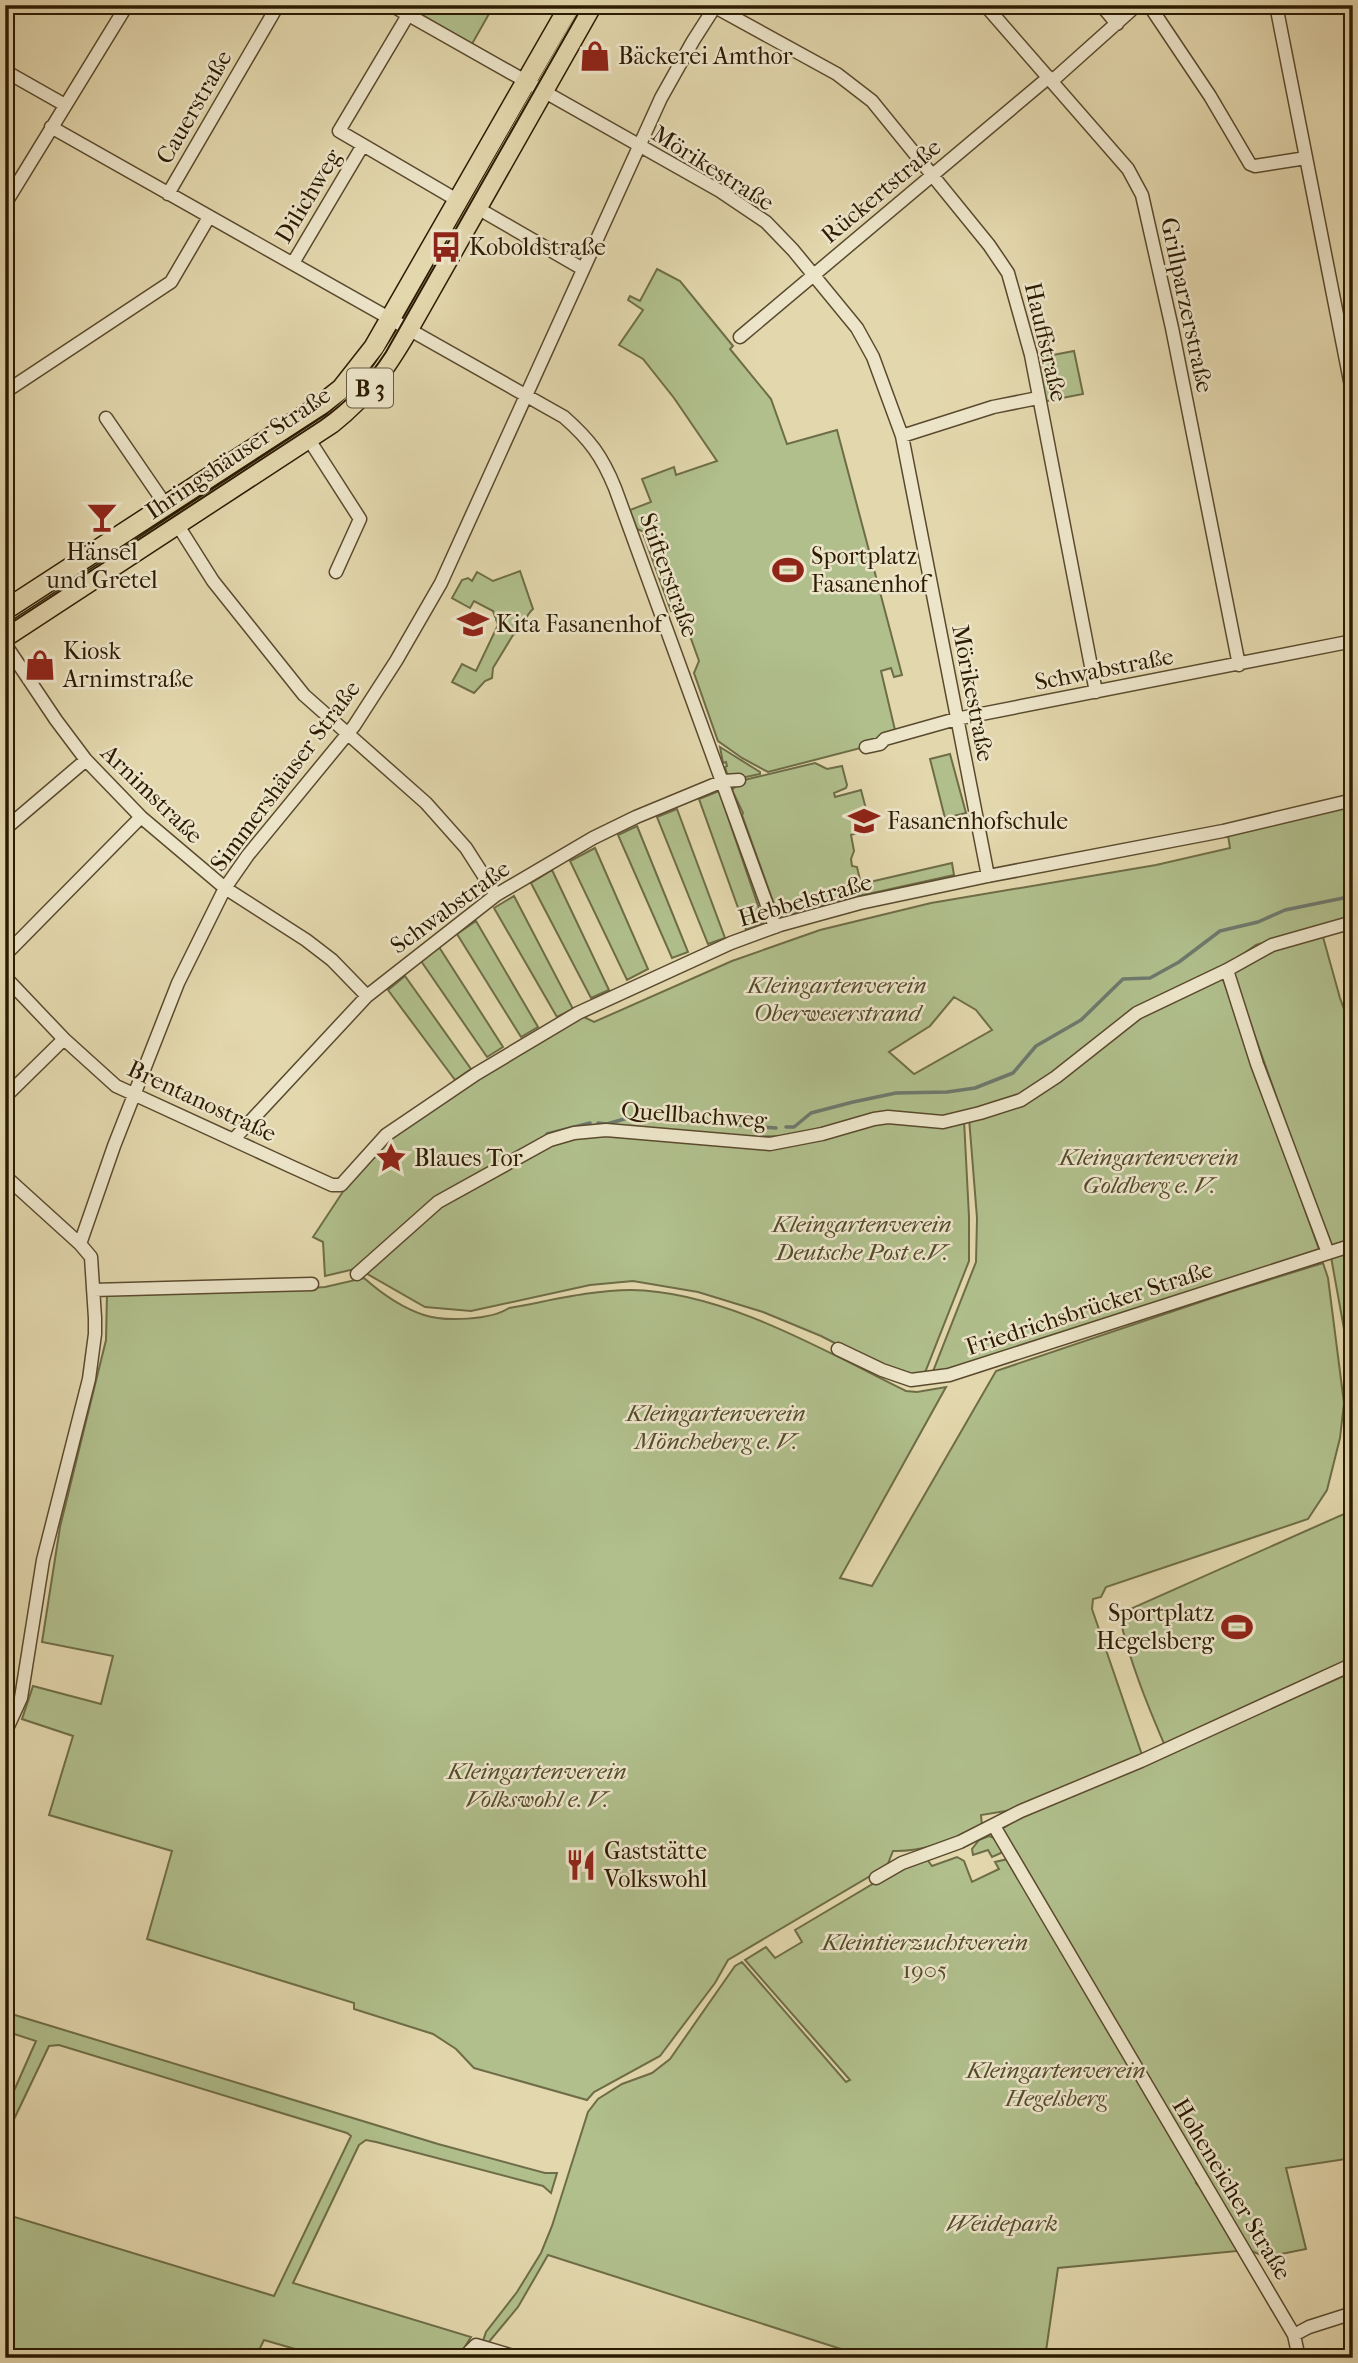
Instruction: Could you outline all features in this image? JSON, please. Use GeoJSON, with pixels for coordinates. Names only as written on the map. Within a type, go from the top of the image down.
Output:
{"type":"FeatureCollection","features":[{"type":"Feature","properties":{"kind":"main road","name":"Ihringshäuser Straße"},"geometry":{"type":"LineString","coordinates":[[5,637],[357,403],[377,380],[479,209],[570,5]]}},
{"type":"Feature","properties":{"kind":"main road","name":"Ihringshäuser Straße"},"geometry":{"type":"LineString","coordinates":[[5,610],[283,430],[341,389],[374,347],[457,200],[592,5]]}},
{"type":"Feature","properties":{"kind":"street"},"geometry":{"type":"LineString","coordinates":[[5,204],[127,5]]}},
{"type":"Feature","properties":{"kind":"street","name":"Cauerstraße"},"geometry":{"type":"LineString","coordinates":[[168,194],[278,5]]}},
{"type":"Feature","properties":{"kind":"street","name":"Mörikestraße"},"geometry":{"type":"LineString","coordinates":[[391,5],[720,191],[765,222],[858,328],[873,357],[902,436],[988,876]]}},
{"type":"Feature","properties":{"kind":"street","name":"Grillparzerstraße"},"geometry":{"type":"LineString","coordinates":[[985,5],[1128,169],[1142,195],[1239,665]]}},
{"type":"Feature","properties":{"kind":"street"},"geometry":{"type":"LineString","coordinates":[[1101,5],[1117,23]]}},
{"type":"Feature","properties":{"kind":"street","name":"Rückertstraße"},"geometry":{"type":"LineString","coordinates":[[740,337],[1137,5]]}},
{"type":"Feature","properties":{"kind":"street"},"geometry":{"type":"LineString","coordinates":[[1149,5],[1211,97],[1250,164],[1255,166],[1306,158]]}},
{"type":"Feature","properties":{"kind":"street"},"geometry":{"type":"LineString","coordinates":[[1276,5],[1353,396]]}},
{"type":"Feature","properties":{"kind":"street","name":"Simmershäuser Straße"},"geometry":{"type":"LineString","coordinates":[[80,1244],[134,1094],[178,984],[225,888],[248,855],[349,733],[442,583],[661,98],[715,6]]}},
{"type":"Feature","properties":{"kind":"street","name":"Hauffstraße"},"geometry":{"type":"LineString","coordinates":[[715,6],[837,74],[872,102],[989,244],[1008,273],[1031,355],[1096,692]]}},
{"type":"Feature","properties":{"kind":"street","name":"Dilichweg"},"geometry":{"type":"LineString","coordinates":[[293,263],[363,145],[340,131],[408,15]]}},
{"type":"Feature","properties":{"kind":"street"},"geometry":{"type":"LineString","coordinates":[[5,71],[65,104]]}},
{"type":"Feature","properties":{"kind":"street"},"geometry":{"type":"LineString","coordinates":[[51,127],[408,330]]}},
{"type":"Feature","properties":{"kind":"street"},"geometry":{"type":"LineString","coordinates":[[363,145],[457,200]]}},
{"type":"Feature","properties":{"kind":"street"},"geometry":{"type":"LineString","coordinates":[[479,209],[583,269]]}},
{"type":"Feature","properties":{"kind":"street"},"geometry":{"type":"LineString","coordinates":[[5,392],[171,282],[209,216]]}},
{"type":"Feature","properties":{"kind":"street"},"geometry":{"type":"LineString","coordinates":[[1339,321],[1353,320]]}},
{"type":"Feature","properties":{"kind":"street","name":"Stifterstraße"},"geometry":{"type":"LineString","coordinates":[[408,330],[564,417],[588,439],[604,462],[775,928]]}},
{"type":"Feature","properties":{"kind":"street"},"geometry":{"type":"LineString","coordinates":[[902,436],[993,407],[1038,398]]}},
{"type":"Feature","properties":{"kind":"street"},"geometry":{"type":"LineString","coordinates":[[106,418],[167,506]]}},
{"type":"Feature","properties":{"kind":"street"},"geometry":{"type":"LineString","coordinates":[[308,438],[360,519],[335,572]]}},
{"type":"Feature","properties":{"kind":"street"},"geometry":{"type":"LineString","coordinates":[[177,524],[214,581],[259,642],[304,695],[426,803],[467,848],[496,895]]}},
{"type":"Feature","properties":{"kind":"street","name":"Schwabstraße"},"geometry":{"type":"LineString","coordinates":[[866,747],[956,719],[1353,641]]}},
{"type":"Feature","properties":{"kind":"street","name":"Arnimstraße"},"geometry":{"type":"LineString","coordinates":[[5,644],[86,760],[141,817],[225,888],[332,960],[367,996]]}},
{"type":"Feature","properties":{"kind":"street"},"geometry":{"type":"LineString","coordinates":[[5,830],[86,760]]}},
{"type":"Feature","properties":{"kind":"street","name":"Schwabstraße"},"geometry":{"type":"LineString","coordinates":[[234,1139],[367,996],[496,895],[593,838],[636,817],[723,781],[739,780]]}},
{"type":"Feature","properties":{"kind":"street","name":"Hebbelstraße"},"geometry":{"type":"LineString","coordinates":[[331,1185],[341,1185],[386,1135],[476,1074],[561,1022],[681,964],[775,928],[860,903],[1223,831],[1353,800]]}},
{"type":"Feature","properties":{"kind":"street"},"geometry":{"type":"LineString","coordinates":[[5,955],[141,817]]}},
{"type":"Feature","properties":{"kind":"street","name":"Quellbachweg"},"geometry":{"type":"LineString","coordinates":[[357,1274],[438,1202],[550,1140],[574,1133],[606,1130],[771,1144],[888,1117],[943,1122],[980,1113],[1021,1100],[1056,1077],[1137,1013],[1227,970],[1272,944],[1353,922]]}},
{"type":"Feature","properties":{"kind":"street"},"geometry":{"type":"LineString","coordinates":[[1227,970],[1257,1064],[1328,1253]]}},
{"type":"Feature","properties":{"kind":"street","name":"Brentanostraße"},"geometry":{"type":"LineString","coordinates":[[5,977],[64,1039],[116,1086],[331,1185]]}},
{"type":"Feature","properties":{"kind":"street"},"geometry":{"type":"LineString","coordinates":[[5,1097],[64,1039]]}},
{"type":"Feature","properties":{"kind":"street"},"geometry":{"type":"LineString","coordinates":[[5,1176],[92,1257],[95,1334],[89,1379],[43,1560],[21,1698],[5,1733]]}},
{"type":"Feature","properties":{"kind":"street","name":"Friedrichsbrücker Straße"},"geometry":{"type":"LineString","coordinates":[[838,1349],[882,1370],[911,1380],[949,1376],[1353,1245]]}},
{"type":"Feature","properties":{"kind":"street"},"geometry":{"type":"LineString","coordinates":[[93,1290],[312,1284]]}},
{"type":"Feature","properties":{"kind":"street"},"geometry":{"type":"LineString","coordinates":[[876,1878],[902,1863],[960,1842],[1021,1811],[1141,1761],[1353,1664]]}},
{"type":"Feature","properties":{"kind":"street","name":"Hoheneicher Straße"},"geometry":{"type":"LineString","coordinates":[[994,1826],[1294,2335],[1300,2358]]}},
{"type":"Feature","properties":{"kind":"street"},"geometry":{"type":"LineString","coordinates":[[1294,2335],[1309,2327],[1353,2313]]}},
{"type":"Feature","properties":{"kind":"street"},"geometry":{"type":"LineString","coordinates":[[463,2358],[476,2345],[520,2358]]}},
{"type":"Feature","properties":{"kind":"green space"},"geometry":{"type":"Polygon","coordinates":[[[405,5],[494,5],[472,44],[405,5]]]}},
{"type":"Feature","properties":{"kind":"green space","name":"Sportplatz Fasanenhof"},"geometry":{"type":"Polygon","coordinates":[[[657,269],[680,281],[733,346],[730,349],[771,399],[787,444],[837,430],[902,675],[894,677],[891,668],[881,671],[895,730],[881,734],[880,743],[768,772],[718,741],[694,673],[699,661],[654,536],[637,529],[630,510],[651,502],[642,479],[674,467],[676,475],[717,461],[674,398],[643,359],[619,345],[643,310],[628,300],[630,296],[640,301],[657,269]]]}},
{"type":"Feature","properties":{"kind":"green space"},"geometry":{"type":"Polygon","coordinates":[[[1074,351],[1083,394],[1046,401],[1037,358],[1074,351]]]}},
{"type":"Feature","properties":{"kind":"green space"},"geometry":{"type":"Polygon","coordinates":[[[644,536],[649,539],[675,610],[671,611],[644,536]]]}},
{"type":"Feature","properties":{"kind":"green space"},"geometry":{"type":"Polygon","coordinates":[[[520,571],[533,609],[493,668],[492,678],[485,681],[474,693],[452,682],[462,664],[476,671],[498,625],[493,611],[474,601],[470,608],[452,598],[462,580],[468,578],[472,581],[477,572],[493,581],[520,571]]]}},
{"type":"Feature","properties":{"kind":"green space"},"geometry":{"type":"Polygon","coordinates":[[[720,747],[760,774],[741,778],[728,777],[720,747]]]}},
{"type":"Feature","properties":{"kind":"green space"},"geometry":{"type":"Polygon","coordinates":[[[950,754],[966,813],[945,818],[930,759],[950,754]]]}},
{"type":"Feature","properties":{"kind":"green space"},"geometry":{"type":"Polygon","coordinates":[[[815,763],[827,769],[842,766],[847,785],[834,793],[835,797],[861,790],[871,828],[851,835],[854,851],[851,859],[852,866],[857,867],[861,884],[952,863],[954,875],[859,896],[779,918],[743,813],[732,790],[740,781],[815,763]]]}},
{"type":"Feature","properties":{"kind":"green space"},"geometry":{"type":"Polygon","coordinates":[[[719,791],[764,923],[746,930],[699,799],[719,791]]]}},
{"type":"Feature","properties":{"kind":"green space","name":"Kleingartenverein Oberweserstrand"},"geometry":{"type":"Polygon","coordinates":[[[1353,805],[1353,916],[1256,945],[1233,961],[1135,1009],[1052,1075],[1018,1097],[941,1119],[885,1114],[784,1136],[737,1137],[590,1128],[436,1198],[359,1268],[325,1276],[323,1242],[313,1237],[352,1178],[384,1144],[460,1091],[582,1016],[594,1022],[732,961],[820,930],[931,903],[1156,865],[1230,848],[1228,835],[1353,805]],[[954,997],[930,1026],[889,1052],[914,1074],[992,1030],[976,1010],[954,997]]]}},
{"type":"Feature","properties":{"kind":"green space"},"geometry":{"type":"Polygon","coordinates":[[[677,809],[725,938],[708,944],[657,817],[677,809]]]}},
{"type":"Feature","properties":{"kind":"green space"},"geometry":{"type":"Polygon","coordinates":[[[637,826],[688,952],[672,958],[618,835],[637,826]]]}},
{"type":"Feature","properties":{"kind":"green space"},"geometry":{"type":"Polygon","coordinates":[[[595,848],[648,969],[627,980],[570,861],[595,848]]]}},
{"type":"Feature","properties":{"kind":"green space"},"geometry":{"type":"Polygon","coordinates":[[[552,870],[609,990],[591,998],[531,883],[552,870]]]}},
{"type":"Feature","properties":{"kind":"green space"},"geometry":{"type":"Polygon","coordinates":[[[514,896],[573,1009],[557,1017],[494,908],[514,896]]]}},
{"type":"Feature","properties":{"kind":"green space"},"geometry":{"type":"Polygon","coordinates":[[[476,921],[538,1027],[521,1037],[457,934],[476,921]]]}},
{"type":"Feature","properties":{"kind":"green space"},"geometry":{"type":"Polygon","coordinates":[[[1323,937],[1353,1034],[1353,1241],[1330,1248],[1233,974],[1267,951],[1323,937]]]}},
{"type":"Feature","properties":{"kind":"green space"},"geometry":{"type":"Polygon","coordinates":[[[439,947],[503,1047],[487,1057],[421,961],[439,947]]]}},
{"type":"Feature","properties":{"kind":"green space"},"geometry":{"type":"Polygon","coordinates":[[[405,976],[471,1069],[455,1080],[388,990],[405,976]]]}},
{"type":"Feature","properties":{"kind":"green space","name":"Kleingartenverein Goldberg e. V."},"geometry":{"type":"Polygon","coordinates":[[[1222,976],[1320,1252],[932,1374],[976,1262],[977,1218],[969,1118],[1022,1102],[1139,1016],[1222,976]]]}},
{"type":"Feature","properties":{"kind":"green space","name":"Kleingartenverein Deutsche Post e.V."},"geometry":{"type":"Polygon","coordinates":[[[964,1120],[969,1261],[924,1375],[911,1377],[884,1368],[821,1336],[763,1312],[698,1292],[633,1281],[590,1285],[471,1311],[425,1307],[364,1272],[442,1202],[545,1144],[581,1135],[622,1133],[775,1148],[876,1123],[964,1120]]]}},
{"type":"Feature","properties":{"kind":"green space"},"geometry":{"type":"Polygon","coordinates":[[[1353,1250],[1353,1360],[1346,1340],[1331,1257],[1353,1250]]]}},
{"type":"Feature","properties":{"kind":"green space"},"geometry":{"type":"Polygon","coordinates":[[[1323,1263],[1328,1278],[1344,1403],[1340,1438],[1327,1490],[1308,1519],[1106,1587],[1101,1597],[1093,1599],[1092,1609],[1142,1755],[1018,1809],[981,1815],[982,1826],[949,1840],[928,1847],[893,1851],[887,1866],[728,1960],[715,1983],[660,2056],[594,2092],[587,2100],[474,2068],[456,2049],[433,2034],[354,2009],[354,2003],[147,1939],[172,1851],[49,1815],[73,1736],[22,1719],[33,1686],[101,1704],[113,1656],[42,1642],[60,1527],[106,1340],[107,1294],[309,1288],[364,1278],[392,1300],[416,1312],[455,1319],[491,1315],[509,1308],[601,1292],[631,1290],[666,1293],[737,1312],[773,1326],[906,1391],[946,1387],[840,1578],[872,1586],[996,1371],[1323,1263]]]}},
{"type":"Feature","properties":{"kind":"green space","name":"Sportplatz Hegelsberg"},"geometry":{"type":"Polygon","coordinates":[[[1353,1510],[1353,1660],[1165,1746],[1133,1665],[1119,1614],[1353,1510]]]}},
{"type":"Feature","properties":{"kind":"green space"},"geometry":{"type":"Polygon","coordinates":[[[1353,1672],[1353,2158],[1286,2168],[1306,2249],[1266,2257],[1251,2251],[1002,1829],[1023,1815],[1353,1672]]]}},
{"type":"Feature","properties":{"kind":"green space"},"geometry":{"type":"Polygon","coordinates":[[[989,1836],[997,1839],[1003,1848],[1001,1853],[992,1857],[988,1850],[973,1855],[972,1849],[979,1840],[989,1836]]]}},
{"type":"Feature","properties":{"kind":"green space"},"geometry":{"type":"Polygon","coordinates":[[[957,1857],[964,1861],[972,1882],[999,1869],[995,1862],[1008,1859],[1238,2251],[1058,2268],[1045,2358],[869,2358],[548,2255],[518,2307],[488,2343],[483,2341],[486,2332],[517,2292],[541,2253],[588,2112],[598,2099],[622,2084],[652,2073],[670,2059],[735,1966],[742,1962],[846,2082],[850,2080],[745,1960],[766,1947],[775,1958],[802,1942],[795,1930],[893,1872],[926,1858],[932,1866],[957,1857]]]}},
{"type":"Feature","properties":{"kind":"green space"},"geometry":{"type":"Polygon","coordinates":[[[5,2012],[438,2144],[545,2173],[557,2173],[551,2193],[543,2186],[376,2142],[366,2140],[359,2145],[293,2283],[471,2337],[458,2358],[326,2358],[264,2340],[255,2358],[5,2358],[5,2214],[274,2296],[351,2136],[59,2045],[49,2046],[5,2138],[5,2111],[36,2041],[5,2031],[5,2012]]]}},
{"type":"Feature","properties":{"kind":"waterway"},"geometry":{"type":"LineString","coordinates":[[786,1127],[794,1127],[811,1113],[853,1102],[896,1093],[947,1092],[975,1088],[1013,1073],[1036,1046],[1081,1020],[1123,979],[1150,978],[1179,962],[1220,931],[1258,922],[1285,910],[1353,896]]}},
{"type":"Feature","properties":{"kind":"waterway"},"geometry":{"type":"LineString","coordinates":[[598,1123],[607,1124],[631,1117],[776,1128]]}},
{"type":"Feature","properties":{"kind":"waterway"},"geometry":{"type":"LineString","coordinates":[[547,1134],[590,1123]]}},
{"type":"Feature","properties":{"kind":"tram line"},"geometry":{"type":"LineString","coordinates":[[5,627],[320,421],[356,390],[386,352],[583,5]]}},
{"type":"Feature","properties":{"kind":"place","name":"Bäckerei Amthor"},"geometry":{"type":"Point","coordinates":[595,56]}},
{"type":"Feature","properties":{"kind":"place","name":"Koboldstraße"},"geometry":{"type":"Point","coordinates":[446,247]}},
{"type":"Feature","properties":{"kind":"place","name":"Hänsel und Gretel"},"geometry":{"type":"Point","coordinates":[102,517]}},
{"type":"Feature","properties":{"kind":"place","name":"Sportplatz Fasanenhof"},"geometry":{"type":"Point","coordinates":[788,570]}},
{"type":"Feature","properties":{"kind":"place","name":"Kita Fasanenhof"},"geometry":{"type":"Point","coordinates":[473,624]}},
{"type":"Feature","properties":{"kind":"place","name":"Kiosk Arnimstraße"},"geometry":{"type":"Point","coordinates":[40,665]}},
{"type":"Feature","properties":{"kind":"place","name":"Fasanenhofschule"},"geometry":{"type":"Point","coordinates":[864,821]}},
{"type":"Feature","properties":{"kind":"place","name":"Blaues Tor"},"geometry":{"type":"Point","coordinates":[391,1158]}},
{"type":"Feature","properties":{"kind":"place","name":"Sportplatz Hegelsberg"},"geometry":{"type":"Point","coordinates":[1237,1627]}},
{"type":"Feature","properties":{"kind":"place","name":"Gaststätte Volkswohl"},"geometry":{"type":"Point","coordinates":[581,1865]}},
{"type":"Feature","properties":{"kind":"park label","name":"Kleingartenverein Möncheberg e. V."},"geometry":{"type":"Point","coordinates":[716,1427]}},
{"type":"Feature","properties":{"kind":"park label","name":"Kleingartenverein Volkswohl e. V."},"geometry":{"type":"Point","coordinates":[537,1785]}},
{"type":"Feature","properties":{"kind":"park label","name":"Kleintierzuchtverein 1905"},"geometry":{"type":"Point","coordinates":[925,1956]}},
{"type":"Feature","properties":{"kind":"park label","name":"Kleingartenverein Hegelsberg"},"geometry":{"type":"Point","coordinates":[1056,2084]}},
{"type":"Feature","properties":{"kind":"park label","name":"Weidepark"},"geometry":{"type":"Point","coordinates":[1002,2223]}}]}
